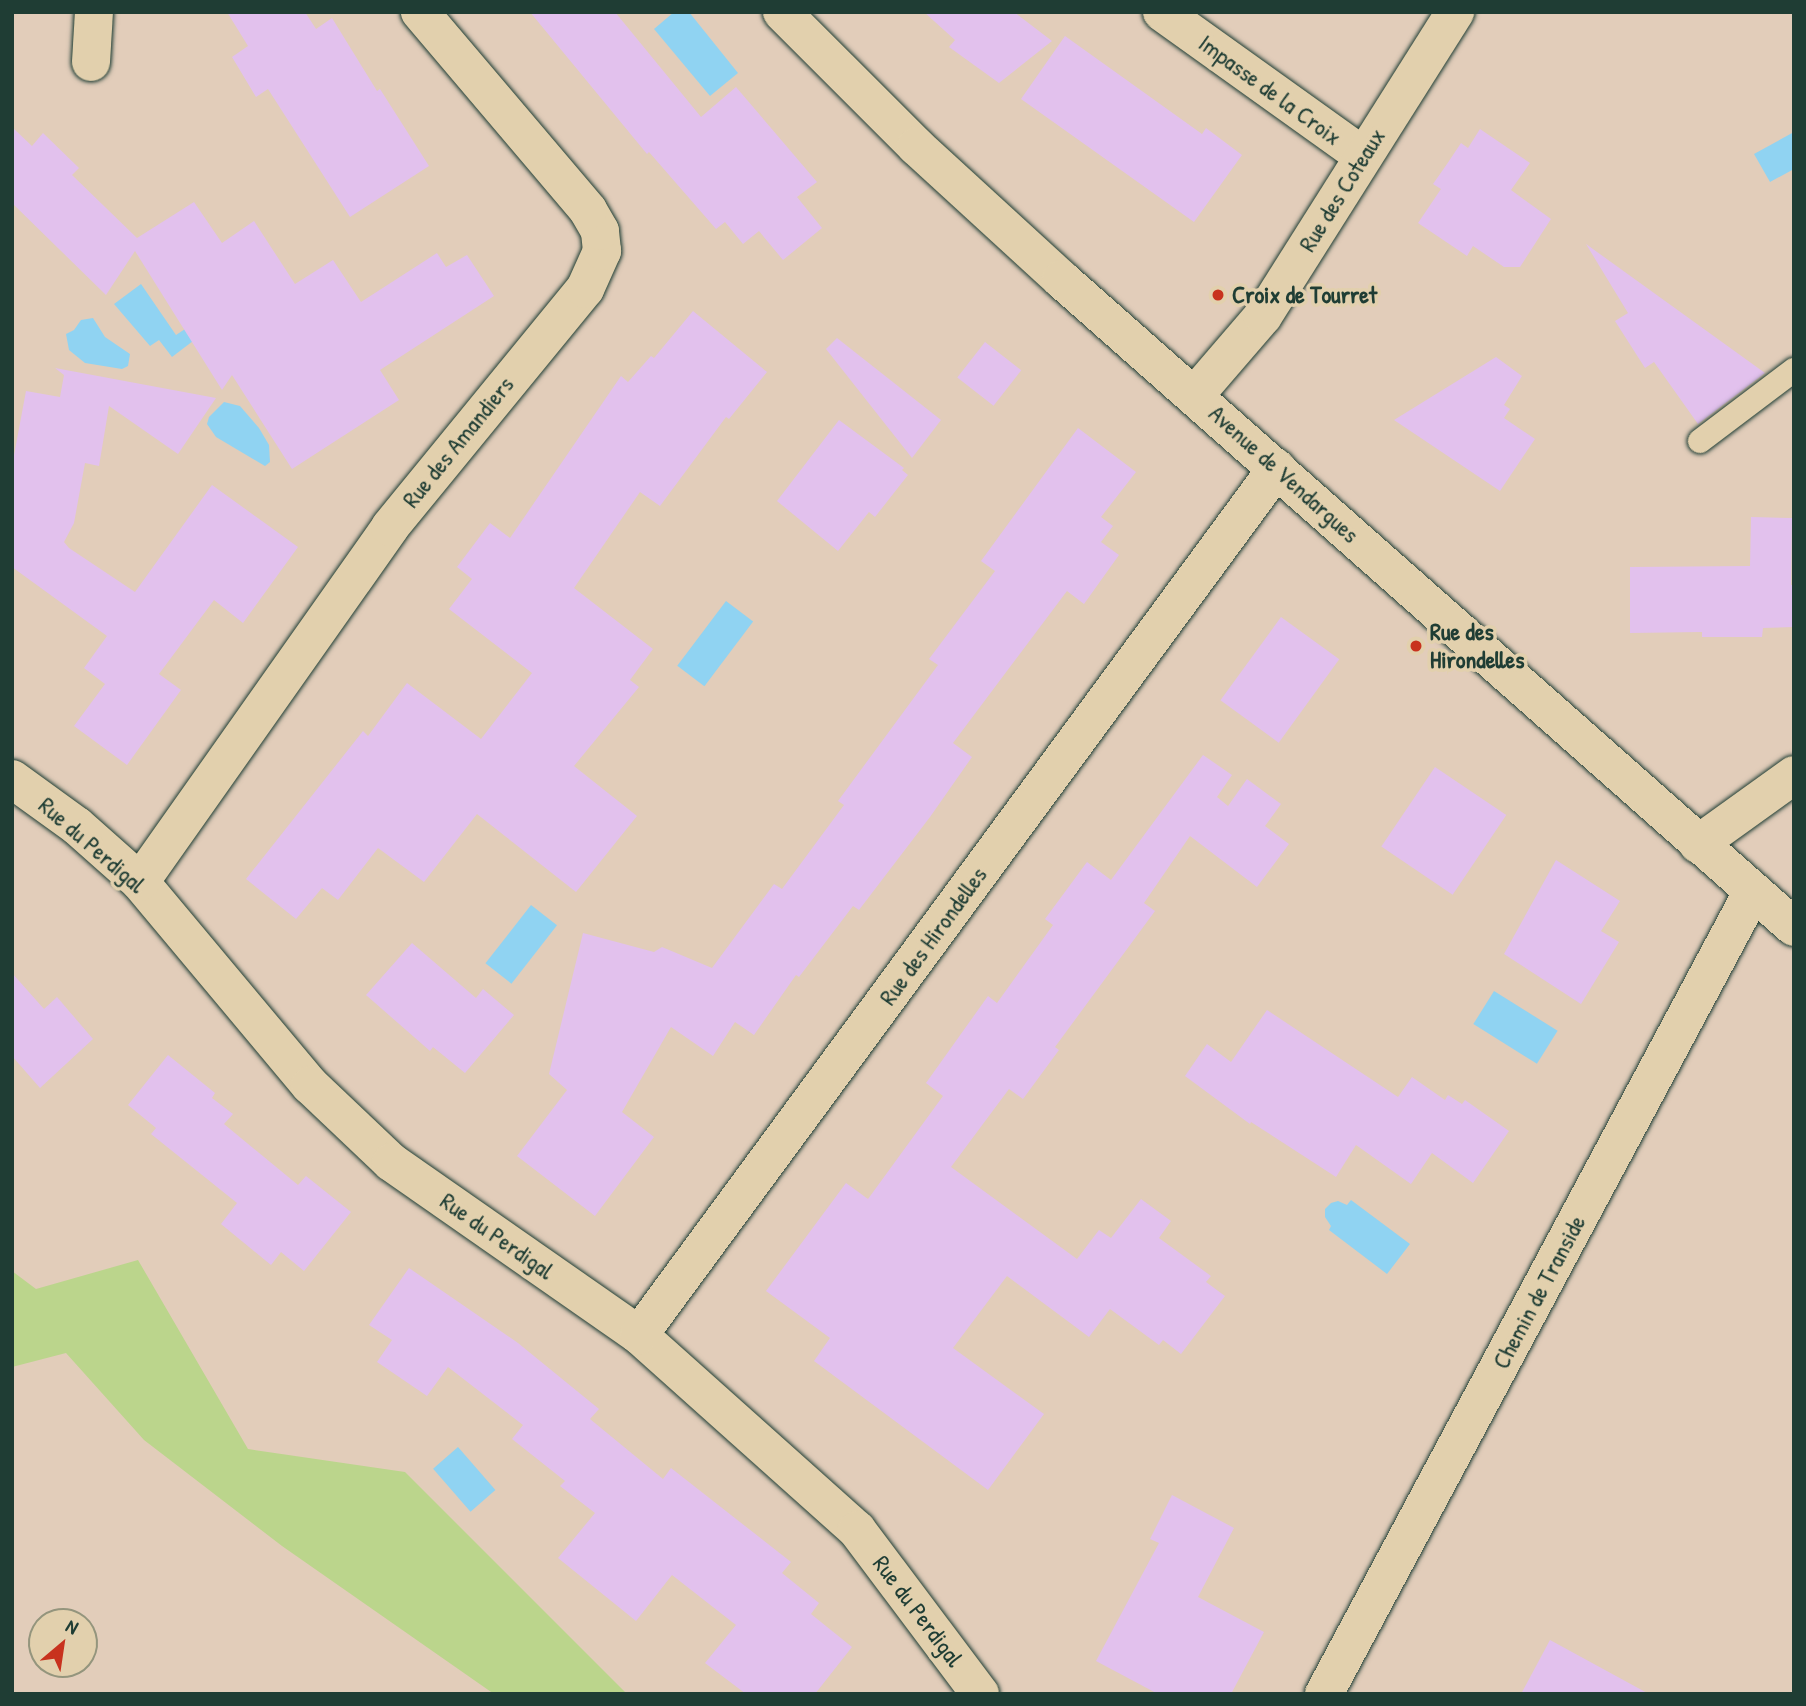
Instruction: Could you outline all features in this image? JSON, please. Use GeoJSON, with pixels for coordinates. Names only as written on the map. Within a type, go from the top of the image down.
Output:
{"type":"FeatureCollection","features":[{"type":"Feature","properties":{"kind":"street"},"geometry":{"type":"LineString","coordinates":[[91,62],[94,12]]}},
{"type":"Feature","properties":{"kind":"street","name":"Rue des Amandiers"},"geometry":{"type":"LineString","coordinates":[[140,882],[390,527],[585,289],[602,251],[600,231],[588,210],[420,12]]}},
{"type":"Feature","properties":{"kind":"street","name":"Avenue de Vendargues"},"geometry":{"type":"LineString","coordinates":[[782,12],[926,155],[1061,279],[1794,927]]}},
{"type":"Feature","properties":{"kind":"street","name":"Rue des Coteaux"},"geometry":{"type":"LineString","coordinates":[[1195,395],[1262,316],[1455,12]]}},
{"type":"Feature","properties":{"kind":"street","name":"Impasse de la Croix"},"geometry":{"type":"LineString","coordinates":[[1175,16],[1362,155]]}},
{"type":"Feature","properties":{"kind":"street","name":"Rue des Hirondelles"},"geometry":{"type":"LineString","coordinates":[[639,1335],[1277,468]]}},
{"type":"Feature","properties":{"kind":"street"},"geometry":{"type":"LineString","coordinates":[[1698,844],[1794,775]]}},
{"type":"Feature","properties":{"kind":"street","name":"Rue du Perdigal"},"geometry":{"type":"LineString","coordinates":[[12,779],[77,826],[140,882],[310,1084],[391,1162],[639,1335],[857,1530],[980,1694]]}},
{"type":"Feature","properties":{"kind":"street","name":"Chemin de Transide"},"geometry":{"type":"LineString","coordinates":[[1324,1694],[1753,891]]}},
{"type":"Feature","properties":{"kind":"lane"},"geometry":{"type":"LineString","coordinates":[[1700,442],[1794,370]]}},
{"type":"Feature","properties":{"kind":"green space"},"geometry":{"type":"Polygon","coordinates":[[[138,1260],[248,1449],[405,1472],[627,1694],[494,1694],[282,1546],[144,1440],[66,1353],[12,1367],[12,1271],[36,1289],[138,1260]]]}},
{"type":"Feature","properties":{"kind":"water"},"geometry":{"type":"Polygon","coordinates":[[[674,12],[689,12],[738,73],[710,96],[654,29],[674,12]]]}},
{"type":"Feature","properties":{"kind":"water"},"geometry":{"type":"Polygon","coordinates":[[[1794,132],[1794,169],[1770,182],[1754,154],[1794,132]]]}},
{"type":"Feature","properties":{"kind":"water"},"geometry":{"type":"Polygon","coordinates":[[[141,284],[176,335],[185,329],[193,341],[172,357],[159,340],[150,346],[114,304],[141,284]]]}},
{"type":"Feature","properties":{"kind":"water"},"geometry":{"type":"Polygon","coordinates":[[[93,318],[105,337],[130,354],[128,366],[122,369],[85,363],[69,350],[66,334],[74,330],[81,320],[93,318]]]}},
{"type":"Feature","properties":{"kind":"water"},"geometry":{"type":"Polygon","coordinates":[[[224,402],[240,406],[259,428],[269,445],[270,462],[265,466],[216,437],[207,424],[209,417],[224,402]]]}},
{"type":"Feature","properties":{"kind":"water"},"geometry":{"type":"Polygon","coordinates":[[[726,601],[753,621],[704,686],[677,666],[726,601]]]}},
{"type":"Feature","properties":{"kind":"water"},"geometry":{"type":"Polygon","coordinates":[[[531,905],[557,925],[511,984],[485,963],[531,905]]]}},
{"type":"Feature","properties":{"kind":"water"},"geometry":{"type":"Polygon","coordinates":[[[1494,991],[1558,1031],[1537,1064],[1473,1024],[1494,991]]]}},
{"type":"Feature","properties":{"kind":"water"},"geometry":{"type":"Polygon","coordinates":[[[1351,1200],[1410,1244],[1387,1274],[1329,1230],[1331,1226],[1325,1217],[1325,1209],[1331,1203],[1338,1201],[1347,1205],[1351,1200]]]}},
{"type":"Feature","properties":{"kind":"water"},"geometry":{"type":"Polygon","coordinates":[[[458,1447],[495,1490],[470,1512],[433,1469],[458,1447]]]}},
{"type":"Feature","properties":{"kind":"building"},"geometry":{"type":"Polygon","coordinates":[[[227,12],[305,12],[316,29],[332,18],[377,91],[380,89],[429,166],[350,217],[268,89],[256,97],[232,57],[248,46],[227,12]]]}},
{"type":"Feature","properties":{"kind":"building"},"geometry":{"type":"Polygon","coordinates":[[[530,12],[615,12],[701,117],[736,87],[817,182],[797,197],[822,228],[783,260],[759,231],[743,244],[725,222],[716,229],[649,152],[647,154],[530,12]]]}},
{"type":"Feature","properties":{"kind":"building"},"geometry":{"type":"Polygon","coordinates":[[[924,12],[1014,12],[1052,41],[999,83],[949,47],[955,40],[924,12]]]}},
{"type":"Feature","properties":{"kind":"building"},"geometry":{"type":"Polygon","coordinates":[[[1065,36],[1202,134],[1206,128],[1242,155],[1194,222],[1021,99],[1065,36]]]}},
{"type":"Feature","properties":{"kind":"building"},"geometry":{"type":"Polygon","coordinates":[[[12,127],[32,146],[43,133],[79,168],[72,175],[137,238],[194,202],[222,243],[254,221],[295,284],[333,260],[361,302],[437,253],[446,267],[467,255],[494,296],[380,370],[399,400],[292,469],[232,375],[222,390],[135,251],[106,295],[12,203],[12,127]]]}},
{"type":"Feature","properties":{"kind":"building"},"geometry":{"type":"Polygon","coordinates":[[[1480,129],[1530,163],[1511,190],[1551,219],[1520,267],[1504,267],[1473,246],[1467,256],[1418,223],[1441,189],[1433,184],[1461,143],[1468,148],[1480,129]]]}},
{"type":"Feature","properties":{"kind":"building"},"geometry":{"type":"Polygon","coordinates":[[[1586,244],[1765,373],[1698,424],[1654,362],[1645,368],[1615,321],[1628,313],[1586,244]]]}},
{"type":"Feature","properties":{"kind":"building"},"geometry":{"type":"Polygon","coordinates":[[[693,311],[767,372],[729,419],[726,417],[660,506],[640,492],[574,588],[653,649],[630,680],[639,687],[574,766],[637,816],[576,892],[477,814],[424,882],[378,848],[338,900],[322,888],[296,919],[246,879],[363,731],[368,736],[407,683],[481,739],[532,673],[449,609],[472,579],[457,567],[490,523],[510,538],[621,376],[628,382],[651,356],[654,358],[693,311]]]}},
{"type":"Feature","properties":{"kind":"building"},"geometry":{"type":"Polygon","coordinates":[[[837,338],[941,420],[912,458],[826,349],[837,338]]]}},
{"type":"Feature","properties":{"kind":"building"},"geometry":{"type":"Polygon","coordinates":[[[985,342],[1021,370],[994,406],[957,377],[985,342]]]}},
{"type":"Feature","properties":{"kind":"building"},"geometry":{"type":"Polygon","coordinates":[[[1496,357],[1522,376],[1504,405],[1510,409],[1504,418],[1535,439],[1500,491],[1394,420],[1496,357]]]}},
{"type":"Feature","properties":{"kind":"building"},"geometry":{"type":"Polygon","coordinates":[[[55,368],[216,398],[178,454],[109,406],[99,466],[85,463],[74,523],[64,542],[69,548],[135,592],[212,485],[298,547],[243,623],[214,600],[159,674],[181,690],[127,765],[74,726],[105,684],[84,668],[107,636],[12,567],[12,466],[26,391],[60,397],[64,375],[55,368]]]}},
{"type":"Feature","properties":{"kind":"building"},"geometry":{"type":"Polygon","coordinates":[[[839,420],[904,468],[902,470],[908,475],[875,517],[869,512],[838,551],[777,501],[839,420]]]}},
{"type":"Feature","properties":{"kind":"building"},"geometry":{"type":"Polygon","coordinates":[[[1078,428],[1136,472],[1101,517],[1113,526],[1101,542],[1119,555],[1084,604],[1067,591],[953,743],[972,757],[930,817],[859,910],[853,906],[799,977],[796,975],[754,1035],[735,1022],[713,1056],[671,1027],[622,1112],[654,1137],[595,1216],[517,1156],[567,1090],[549,1074],[583,933],[654,952],[662,947],[712,968],[774,884],[782,889],[844,805],[838,801],[938,665],[929,659],[995,571],[981,561],[1078,428]]]}},
{"type":"Feature","properties":{"kind":"building"},"geometry":{"type":"Polygon","coordinates":[[[1751,517],[1792,518],[1791,585],[1794,585],[1794,627],[1763,628],[1762,637],[1702,637],[1702,632],[1630,633],[1630,567],[1750,566],[1751,517]]]}},
{"type":"Feature","properties":{"kind":"building"},"geometry":{"type":"Polygon","coordinates":[[[1281,617],[1339,659],[1279,743],[1220,700],[1281,617]]]}},
{"type":"Feature","properties":{"kind":"building"},"geometry":{"type":"Polygon","coordinates":[[[1203,755],[1232,775],[1217,797],[1228,806],[1247,779],[1281,804],[1265,826],[1289,844],[1257,887],[1190,836],[1144,903],[1155,911],[1055,1047],[1059,1050],[1023,1099],[1009,1089],[951,1167],[1077,1259],[1099,1230],[1111,1238],[1141,1199],[1171,1221],[1159,1238],[1211,1276],[1206,1282],[1225,1296],[1181,1354],[1163,1340],[1159,1345],[1110,1309],[1089,1337],[1007,1276],[953,1348],[1044,1414],[988,1490],[814,1361],[830,1338],[766,1291],[846,1183],[868,1199],[943,1096],[926,1083],[988,996],[997,1003],[1053,925],[1045,919],[1087,862],[1111,880],[1203,755]]]}},
{"type":"Feature","properties":{"kind":"building"},"geometry":{"type":"Polygon","coordinates":[[[1435,767],[1506,815],[1453,895],[1381,847],[1435,767]]]}},
{"type":"Feature","properties":{"kind":"building"},"geometry":{"type":"Polygon","coordinates":[[[1556,860],[1620,901],[1601,931],[1619,942],[1581,1004],[1504,954],[1556,860]]]}},
{"type":"Feature","properties":{"kind":"building"},"geometry":{"type":"Polygon","coordinates":[[[412,943],[476,998],[483,989],[514,1015],[465,1073],[433,1047],[430,1051],[366,995],[412,943]]]}},
{"type":"Feature","properties":{"kind":"building"},"geometry":{"type":"Polygon","coordinates":[[[12,973],[44,1009],[57,997],[93,1039],[40,1088],[12,1056],[12,973]]]}},
{"type":"Feature","properties":{"kind":"building"},"geometry":{"type":"Polygon","coordinates":[[[1267,1010],[1398,1097],[1412,1077],[1445,1100],[1448,1095],[1462,1104],[1465,1100],[1509,1131],[1473,1183],[1432,1153],[1411,1184],[1356,1145],[1336,1177],[1251,1122],[1250,1124],[1185,1076],[1207,1044],[1231,1062],[1267,1010]]]}},
{"type":"Feature","properties":{"kind":"building"},"geometry":{"type":"Polygon","coordinates":[[[168,1055],[215,1093],[212,1098],[233,1114],[224,1124],[298,1185],[306,1176],[351,1212],[304,1271],[281,1252],[271,1265],[221,1224],[237,1203],[151,1134],[156,1128],[128,1105],[168,1055]]]}},
{"type":"Feature","properties":{"kind":"building"},"geometry":{"type":"Polygon","coordinates":[[[409,1268],[518,1343],[599,1409],[590,1419],[663,1479],[671,1468],[791,1562],[782,1573],[819,1603],[811,1614],[852,1647],[815,1694],[746,1694],[705,1663],[736,1625],[672,1575],[636,1621],[558,1558],[595,1513],[560,1486],[565,1481],[512,1439],[523,1425],[448,1367],[427,1396],[377,1362],[392,1340],[369,1325],[409,1268]]]}},
{"type":"Feature","properties":{"kind":"building"},"geometry":{"type":"Polygon","coordinates":[[[1172,1495],[1234,1528],[1198,1597],[1264,1632],[1231,1694],[1158,1694],[1096,1661],[1159,1543],[1150,1539],[1172,1495]]]}},
{"type":"Feature","properties":{"kind":"building"},"geometry":{"type":"Polygon","coordinates":[[[1550,1640],[1649,1694],[1521,1694],[1550,1640]]]}},
{"type":"Feature","properties":{"kind":"place","name":"Croix de Tourret"},"geometry":{"type":"Point","coordinates":[1218,295]}},
{"type":"Feature","properties":{"kind":"place","name":"Rue des Hirondelles"},"geometry":{"type":"Point","coordinates":[1416,646]}}]}
